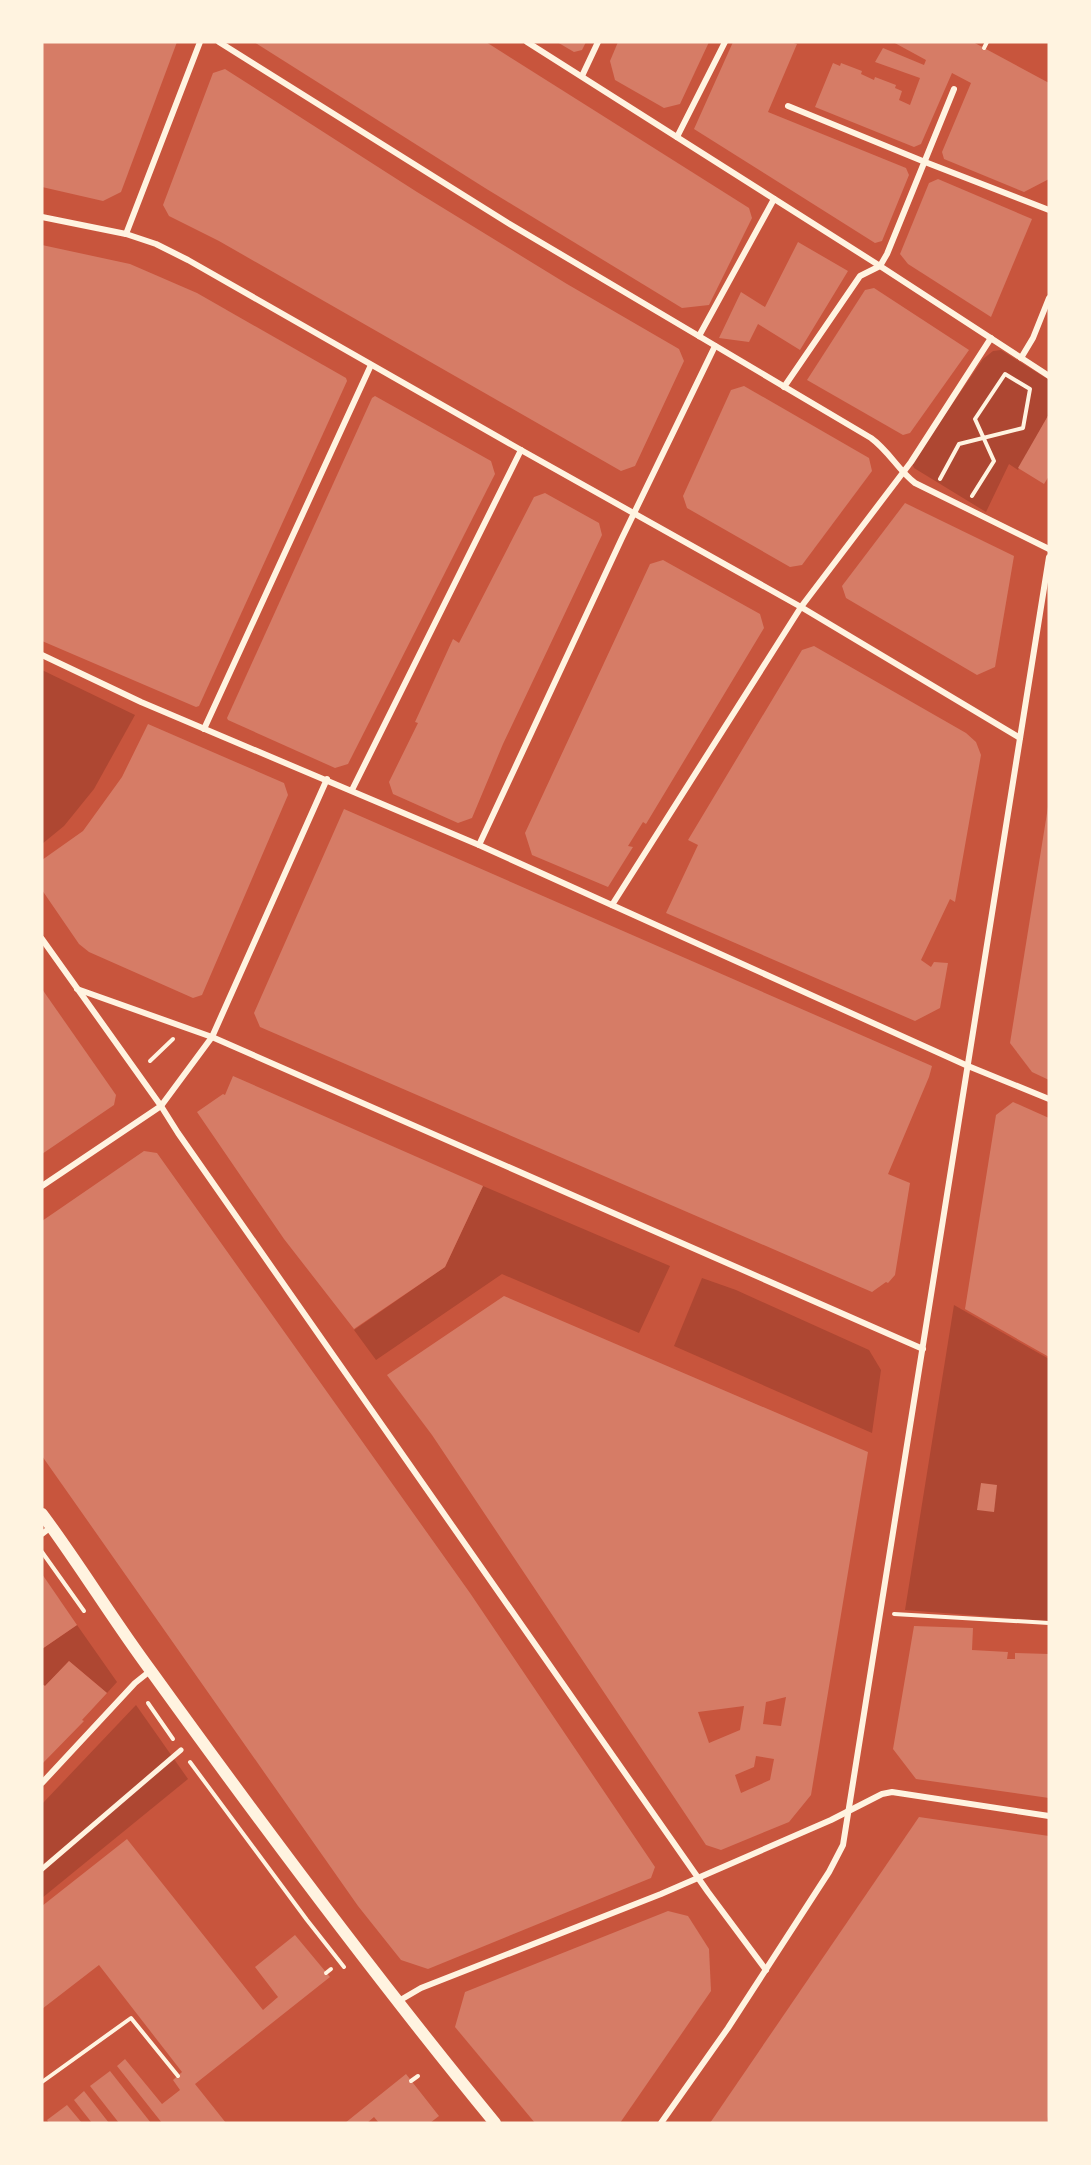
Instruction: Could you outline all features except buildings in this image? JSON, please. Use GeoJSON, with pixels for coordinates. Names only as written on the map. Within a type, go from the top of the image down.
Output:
{"type":"FeatureCollection","features":[{"type":"Feature","properties":{"kind":"main road"},"geometry":{"type":"LineString","coordinates":[[42,1514],[47,1531],[396,2002],[495,2123]]}},
{"type":"Feature","properties":{"kind":"street"},"geometry":{"type":"LineString","coordinates":[[126,234],[200,42]]}},
{"type":"Feature","properties":{"kind":"street"},"geometry":{"type":"LineString","coordinates":[[219,42],[508,223],[871,438],[890,454],[902,472],[915,483],[1049,549]]}},
{"type":"Feature","properties":{"kind":"street"},"geometry":{"type":"LineString","coordinates":[[527,42],[1049,376]]}},
{"type":"Feature","properties":{"kind":"street"},"geometry":{"type":"LineString","coordinates":[[582,76],[598,42]]}},
{"type":"Feature","properties":{"kind":"street"},"geometry":{"type":"LineString","coordinates":[[677,137],[725,42]]}},
{"type":"Feature","properties":{"kind":"street"},"geometry":{"type":"LineString","coordinates":[[784,387],[860,276],[880,266],[887,254],[954,90]]}},
{"type":"Feature","properties":{"kind":"street"},"geometry":{"type":"LineString","coordinates":[[788,106],[1049,210]]}},
{"type":"Feature","properties":{"kind":"street"},"geometry":{"type":"LineString","coordinates":[[699,336],[774,200]]}},
{"type":"Feature","properties":{"kind":"street"},"geometry":{"type":"LineString","coordinates":[[42,217],[126,234],[156,244],[188,260],[801,607],[1020,738]]}},
{"type":"Feature","properties":{"kind":"street"},"geometry":{"type":"LineString","coordinates":[[1021,358],[1033,338],[1049,298]]}},
{"type":"Feature","properties":{"kind":"street"},"geometry":{"type":"LineString","coordinates":[[612,905],[801,607],[919,450],[991,338]]}},
{"type":"Feature","properties":{"kind":"street"},"geometry":{"type":"LineString","coordinates":[[479,845],[634,513],[715,346]]}},
{"type":"Feature","properties":{"kind":"street"},"geometry":{"type":"LineString","coordinates":[[204,729],[371,365]]}},
{"type":"Feature","properties":{"kind":"street"},"geometry":{"type":"LineString","coordinates":[[352,790],[521,450]]}},
{"type":"Feature","properties":{"kind":"street"},"geometry":{"type":"LineString","coordinates":[[661,2123],[766,1970],[843,1845],[1049,557]]}},
{"type":"Feature","properties":{"kind":"street"},"geometry":{"type":"LineString","coordinates":[[42,656],[204,729],[479,845],[968,1066],[1049,1099]]}},
{"type":"Feature","properties":{"kind":"street"},"geometry":{"type":"LineString","coordinates":[[42,1186],[161,1106],[212,1037],[327,779]]}},
{"type":"Feature","properties":{"kind":"street"},"geometry":{"type":"LineString","coordinates":[[42,939],[161,1106],[697,1877],[766,1970]]}},
{"type":"Feature","properties":{"kind":"street"},"geometry":{"type":"LineString","coordinates":[[76,988],[212,1037],[923,1349]]}},
{"type":"Feature","properties":{"kind":"street"},"geometry":{"type":"LineString","coordinates":[[42,1783],[135,1683],[150,1671]]}},
{"type":"Feature","properties":{"kind":"street"},"geometry":{"type":"LineString","coordinates":[[42,1869],[181,1750]]}},
{"type":"Feature","properties":{"kind":"street"},"geometry":{"type":"LineString","coordinates":[[396,2002],[421,1988],[661,1894],[800,1834],[850,1811],[873,1797],[892,1792],[1049,1816]]}},
{"type":"Feature","properties":{"kind":"path"},"geometry":{"type":"LineString","coordinates":[[984,48],[987,42]]}},
{"type":"Feature","properties":{"kind":"path"},"geometry":{"type":"LineString","coordinates":[[940,479],[959,444],[984,438],[1023,428],[1030,389],[1005,374],[975,419],[984,438],[994,460],[972,496]]}},
{"type":"Feature","properties":{"kind":"path"},"geometry":{"type":"LineString","coordinates":[[150,1061],[173,1038]]}},
{"type":"Feature","properties":{"kind":"path"},"geometry":{"type":"LineString","coordinates":[[881,1613],[1049,1623]]}},
{"type":"Feature","properties":{"kind":"path"},"geometry":{"type":"LineString","coordinates":[[326,1973],[331,1969]]}},
{"type":"Feature","properties":{"kind":"path"},"geometry":{"type":"LineString","coordinates":[[42,2082],[131,2018],[178,2076]]}},
{"type":"Feature","properties":{"kind":"path"},"geometry":{"type":"LineString","coordinates":[[411,2081],[417,2076]]}},
{"type":"Feature","properties":{"kind":"shaded area"},"geometry":{"type":"Polygon","coordinates":[[[1001,350],[1049,380],[1049,414],[1018,470],[1009,464],[986,512],[914,468],[912,463],[983,359],[993,351],[1001,350]]]}},
{"type":"Feature","properties":{"kind":"shaded area"},"geometry":{"type":"Polygon","coordinates":[[[42,670],[135,715],[94,789],[64,826],[42,844],[42,670]]]}},
{"type":"Feature","properties":{"kind":"shaded area"},"geometry":{"type":"Polygon","coordinates":[[[483,1186],[670,1266],[639,1333],[502,1274],[376,1360],[354,1330],[445,1267],[483,1186]]]}},
{"type":"Feature","properties":{"kind":"shaded area"},"geometry":{"type":"Polygon","coordinates":[[[702,1278],[736,1290],[869,1350],[881,1370],[872,1433],[674,1346],[702,1278]]]}},
{"type":"Feature","properties":{"kind":"shaded area"},"geometry":{"type":"Polygon","coordinates":[[[954,1305],[1049,1359],[1049,1621],[905,1610],[954,1305]]]}},
{"type":"Feature","properties":{"kind":"shaded area"},"geometry":{"type":"Polygon","coordinates":[[[77,1625],[117,1682],[107,1693],[69,1661],[45,1686],[42,1684],[42,1649],[77,1625]]]}},
{"type":"Feature","properties":{"kind":"shaded area"},"geometry":{"type":"Polygon","coordinates":[[[136,1705],[188,1779],[42,1898],[42,1804],[136,1705]]]}}]}
